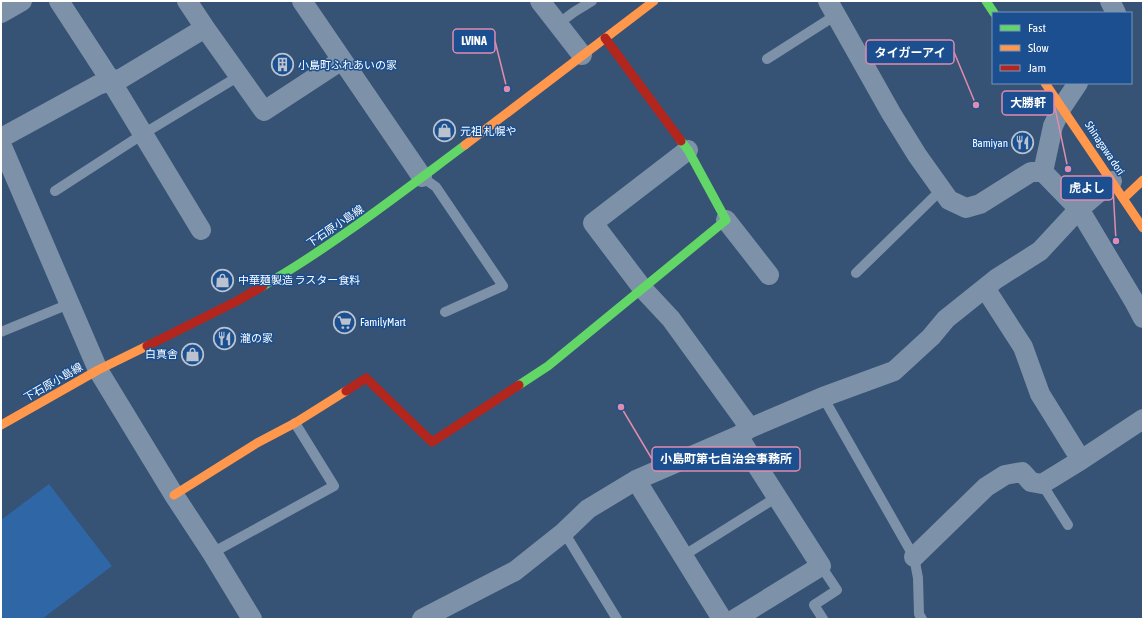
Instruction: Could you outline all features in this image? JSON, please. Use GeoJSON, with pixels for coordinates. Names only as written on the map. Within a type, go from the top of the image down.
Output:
{"type":"FeatureCollection","features":[{"type":"Feature","properties":{"kind":"street"},"geometry":{"type":"LineString","coordinates":[[1,13],[22,1]]}},
{"type":"Feature","properties":{"kind":"street"},"geometry":{"type":"LineString","coordinates":[[59,1],[111,80],[201,230]]}},
{"type":"Feature","properties":{"kind":"street"},"geometry":{"type":"LineString","coordinates":[[188,1],[205,28],[264,111],[342,60]]}},
{"type":"Feature","properties":{"kind":"street"},"geometry":{"type":"LineString","coordinates":[[302,1],[422,178]]}},
{"type":"Feature","properties":{"kind":"street"},"geometry":{"type":"LineString","coordinates":[[540,1],[582,55]]}},
{"type":"Feature","properties":{"kind":"street","name":"下石原小島線"},"geometry":{"type":"LineString","coordinates":[[1,425],[98,370],[237,301],[294,268],[422,178],[654,1]]}},
{"type":"Feature","properties":{"kind":"street"},"geometry":{"type":"LineString","coordinates":[[986,1],[993,12]]}},
{"type":"Feature","properties":{"kind":"street"},"geometry":{"type":"LineString","coordinates":[[1110,1],[1116,12]]}},
{"type":"Feature","properties":{"kind":"street"},"geometry":{"type":"LineString","coordinates":[[832,8],[891,113],[949,200],[966,208],[980,204],[1031,172],[1043,172],[1079,209],[1143,318]]}},
{"type":"Feature","properties":{"kind":"street"},"geometry":{"type":"LineString","coordinates":[[1,138],[98,85],[122,78],[205,28]]}},
{"type":"Feature","properties":{"kind":"street"},"geometry":{"type":"LineString","coordinates":[[605,38],[688,150],[726,220],[769,275]]}},
{"type":"Feature","properties":{"kind":"street","name":"Shinagawa dori"},"geometry":{"type":"LineString","coordinates":[[1046,84],[1143,228]]}},
{"type":"Feature","properties":{"kind":"street"},"geometry":{"type":"LineString","coordinates":[[1043,172],[1053,126],[1062,107],[1077,84]]}},
{"type":"Feature","properties":{"kind":"street"},"geometry":{"type":"LineString","coordinates":[[1,144],[98,370],[252,619]]}},
{"type":"Feature","properties":{"kind":"street"},"geometry":{"type":"LineString","coordinates":[[688,150],[593,223],[643,289],[671,319],[744,432],[777,497],[821,566],[735,619]]}},
{"type":"Feature","properties":{"kind":"street"},"geometry":{"type":"LineString","coordinates":[[1124,198],[1143,180]]}},
{"type":"Feature","properties":{"kind":"street"},"geometry":{"type":"LineString","coordinates":[[434,617],[515,571],[564,532],[588,509],[636,480],[823,397],[894,371],[931,337],[946,319],[984,288],[1040,252],[1079,209],[1112,181]]}},
{"type":"Feature","properties":{"kind":"street"},"geometry":{"type":"LineString","coordinates":[[174,495],[257,443],[295,423],[366,378],[432,442],[548,366],[726,220]]}},
{"type":"Feature","properties":{"kind":"street"},"geometry":{"type":"LineString","coordinates":[[984,288],[1023,347],[1040,394],[1081,460]]}},
{"type":"Feature","properties":{"kind":"street"},"geometry":{"type":"LineString","coordinates":[[914,557],[986,487],[1005,475],[1022,472],[1031,482],[1042,484],[1143,419]]}},
{"type":"Feature","properties":{"kind":"street"},"geometry":{"type":"LineString","coordinates":[[636,480],[722,619]]}},
{"type":"Feature","properties":{"kind":"lane"},"geometry":{"type":"LineString","coordinates":[[558,24],[592,1]]}},
{"type":"Feature","properties":{"kind":"lane"},"geometry":{"type":"LineString","coordinates":[[767,59],[832,8]]}},
{"type":"Feature","properties":{"kind":"lane"},"geometry":{"type":"LineString","coordinates":[[55,191],[143,134],[239,76]]}},
{"type":"Feature","properties":{"kind":"lane"},"geometry":{"type":"LineString","coordinates":[[422,178],[436,187],[503,286],[445,312]]}},
{"type":"Feature","properties":{"kind":"lane"},"geometry":{"type":"LineString","coordinates":[[856,273],[942,190]]}},
{"type":"Feature","properties":{"kind":"lane"},"geometry":{"type":"LineString","coordinates":[[1,332],[69,304]]}},
{"type":"Feature","properties":{"kind":"lane"},"geometry":{"type":"LineString","coordinates":[[823,397],[914,557],[918,578],[919,614],[922,619]]}},
{"type":"Feature","properties":{"kind":"lane"},"geometry":{"type":"LineString","coordinates":[[212,553],[334,486],[295,423]]}},
{"type":"Feature","properties":{"kind":"lane"},"geometry":{"type":"LineString","coordinates":[[1042,484],[1068,525]]}},
{"type":"Feature","properties":{"kind":"lane"},"geometry":{"type":"LineString","coordinates":[[683,556],[777,497]]}},
{"type":"Feature","properties":{"kind":"lane"},"geometry":{"type":"LineString","coordinates":[[564,532],[617,619]]}},
{"type":"Feature","properties":{"kind":"lane"},"geometry":{"type":"LineString","coordinates":[[821,566],[836,590],[814,605],[823,619]]}},
{"type":"Feature","properties":{"kind":"shaded area"},"geometry":{"type":"Polygon","coordinates":[[[49,484],[112,566],[42,619],[4,619],[1,615],[1,520],[49,484]]]}},
{"type":"Feature","properties":{"kind":"traffic: fast"},"geometry":{"type":"LineString","coordinates":[[986,1],[993,12]]}},
{"type":"Feature","properties":{"kind":"traffic: fast"},"geometry":{"type":"LineString","coordinates":[[519,385],[548,366],[726,220],[688,150],[681,141]]}},
{"type":"Feature","properties":{"kind":"traffic: fast"},"geometry":{"type":"LineString","coordinates":[[263,286],[341,236],[465,145]]}},
{"type":"Feature","properties":{"kind":"traffic: slow"},"geometry":{"type":"LineString","coordinates":[[465,145],[654,1]]}},
{"type":"Feature","properties":{"kind":"traffic: slow"},"geometry":{"type":"LineString","coordinates":[[1046,84],[1143,228]]}},
{"type":"Feature","properties":{"kind":"traffic: slow"},"geometry":{"type":"LineString","coordinates":[[1124,198],[1143,180]]}},
{"type":"Feature","properties":{"kind":"traffic: slow"},"geometry":{"type":"LineString","coordinates":[[1,425],[98,370],[147,346]]}},
{"type":"Feature","properties":{"kind":"traffic: slow"},"geometry":{"type":"LineString","coordinates":[[174,495],[257,443],[295,423],[346,391]]}},
{"type":"Feature","properties":{"kind":"traffic: jam"},"geometry":{"type":"LineString","coordinates":[[605,38],[681,141]]}},
{"type":"Feature","properties":{"kind":"traffic: jam"},"geometry":{"type":"LineString","coordinates":[[147,346],[237,301],[263,286]]}},
{"type":"Feature","properties":{"kind":"traffic: jam"},"geometry":{"type":"LineString","coordinates":[[346,391],[366,378],[432,442],[519,385]]}},
{"type":"Feature","properties":{"kind":"place","name":"小島町ふれあいの家"},"geometry":{"type":"Point","coordinates":[282,65]}},
{"type":"Feature","properties":{"kind":"place","name":"LViNA"},"geometry":{"type":"Point","coordinates":[507,89]}},
{"type":"Feature","properties":{"kind":"place","name":"タイガーアイ"},"geometry":{"type":"Point","coordinates":[976,105]}},
{"type":"Feature","properties":{"kind":"place","name":"元祖 札幌や"},"geometry":{"type":"Point","coordinates":[444,131]}},
{"type":"Feature","properties":{"kind":"place","name":"Bamiyan"},"geometry":{"type":"Point","coordinates":[1023,143]}},
{"type":"Feature","properties":{"kind":"place","name":"大勝軒"},"geometry":{"type":"Point","coordinates":[1068,169]}},
{"type":"Feature","properties":{"kind":"place","name":"虎よし"},"geometry":{"type":"Point","coordinates":[1116,241]}},
{"type":"Feature","properties":{"kind":"place","name":"中華麺製造 ラスター食料"},"geometry":{"type":"Point","coordinates":[223,280]}},
{"type":"Feature","properties":{"kind":"place","name":"FamilyMart"},"geometry":{"type":"Point","coordinates":[345,322]}},
{"type":"Feature","properties":{"kind":"place","name":"瀧の家"},"geometry":{"type":"Point","coordinates":[224,338]}},
{"type":"Feature","properties":{"kind":"place","name":"白真舎"},"geometry":{"type":"Point","coordinates":[193,354]}},
{"type":"Feature","properties":{"kind":"place","name":"小島町第七自治会事務所"},"geometry":{"type":"Point","coordinates":[621,407]}}]}
